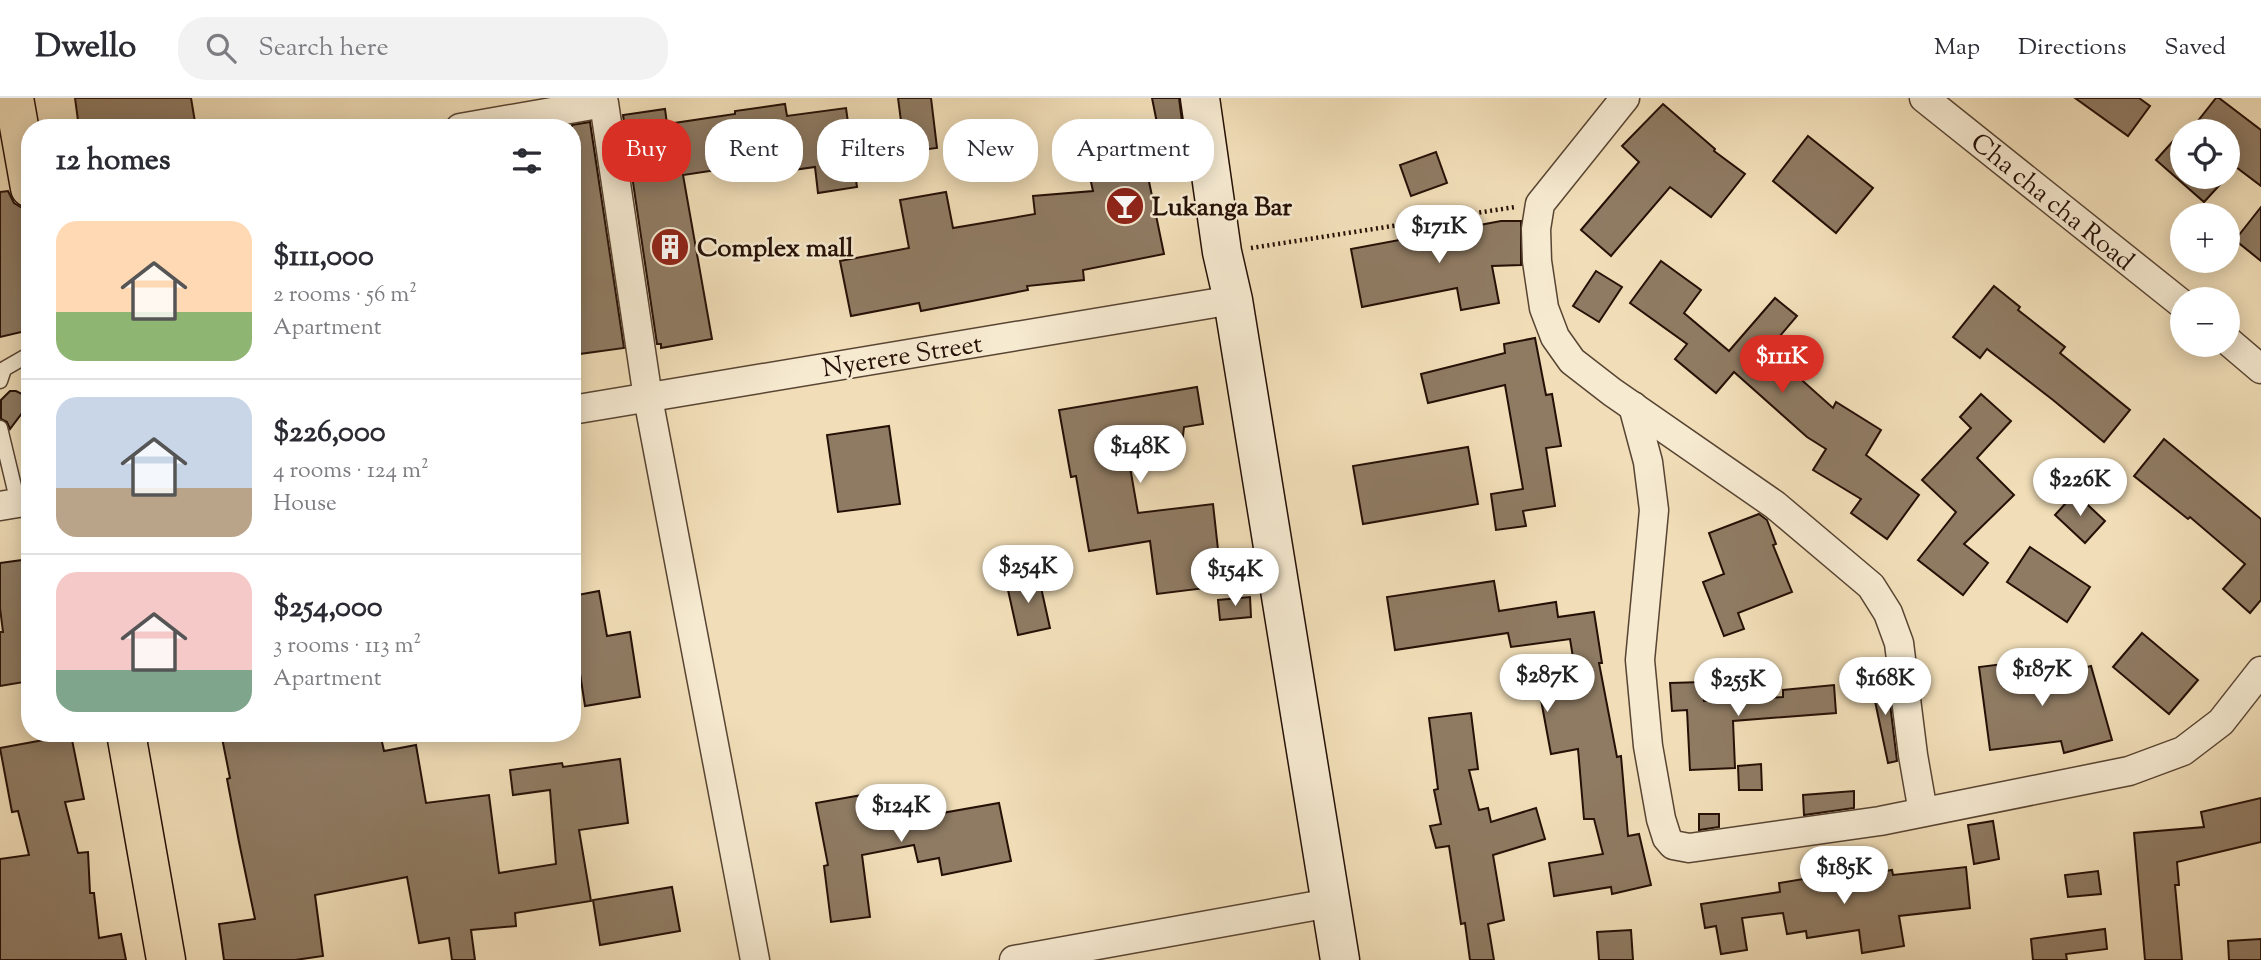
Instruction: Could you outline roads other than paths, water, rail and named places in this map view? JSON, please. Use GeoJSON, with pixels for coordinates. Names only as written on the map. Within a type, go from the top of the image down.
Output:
{"type":"FeatureCollection","features":[{"type":"Feature","properties":{"kind":"highway"},"geometry":{"type":"LineString","coordinates":[[14,98],[21,137]]}},
{"type":"Feature","properties":{"kind":"highway"},"geometry":{"type":"LineString","coordinates":[[128,742],[166,960]]}},
{"type":"Feature","properties":{"kind":"main road"},"geometry":{"type":"LineString","coordinates":[[1200,98],[1222,252],[1233,300],[1340,960]]}},
{"type":"Feature","properties":{"kind":"street"},"geometry":{"type":"LineString","coordinates":[[1625,98],[1540,204],[1536,229],[1537,261],[1544,308],[1555,337],[1572,361],[1775,505],[1871,586],[1888,613],[1899,643],[1923,812]]}},
{"type":"Feature","properties":{"kind":"street","name":"Cha cha cha Road"},"geometry":{"type":"LineString","coordinates":[[1924,98],[2170,294]]}},
{"type":"Feature","properties":{"kind":"street"},"geometry":{"type":"LineString","coordinates":[[508,119],[603,101],[648,398],[755,960]]}},
{"type":"Feature","properties":{"kind":"street","name":"Nyerere Street"},"geometry":{"type":"LineString","coordinates":[[581,409],[1233,300]]}},
{"type":"Feature","properties":{"kind":"street"},"geometry":{"type":"LineString","coordinates":[[2240,351],[2261,369]]}},
{"type":"Feature","properties":{"kind":"street"},"geometry":{"type":"LineString","coordinates":[[1633,406],[1648,462],[1654,510],[1640,660],[1648,746],[1661,819],[1667,838],[1673,845],[1689,848],[1880,821],[2129,771],[2183,751],[2221,722],[2261,671]]}},
{"type":"Feature","properties":{"kind":"street"},"geometry":{"type":"LineString","coordinates":[[1014,960],[1330,904]]}},
{"type":"Feature","properties":{"kind":"lane"},"geometry":{"type":"LineString","coordinates":[[0,381],[4,369],[21,359]]}},
{"type":"Feature","properties":{"kind":"lane"},"geometry":{"type":"LineString","coordinates":[[0,428],[16,503]]}},
{"type":"Feature","properties":{"kind":"place","name":"Lukanga Bar"},"geometry":{"type":"Point","coordinates":[1125,206]}},
{"type":"Feature","properties":{"kind":"place","name":"Complex mall"},"geometry":{"type":"Point","coordinates":[670,247]}}]}
